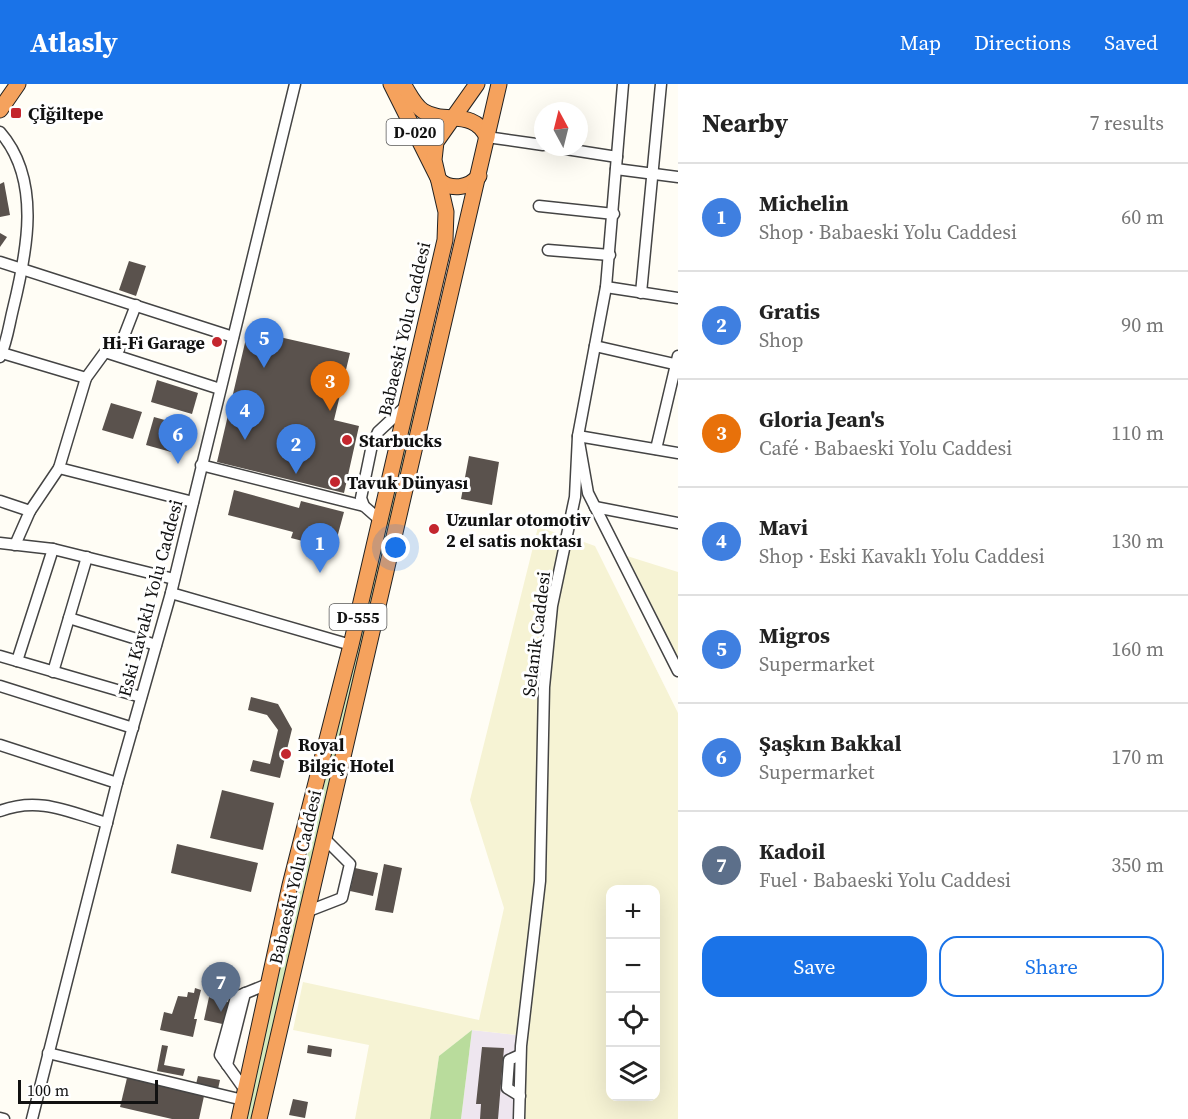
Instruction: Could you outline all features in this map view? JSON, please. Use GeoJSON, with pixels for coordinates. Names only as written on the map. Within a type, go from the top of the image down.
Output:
{"type":"FeatureCollection","features":[{"type":"Feature","properties":{"kind":"highway"},"geometry":{"type":"LineString","coordinates":[[0,94],[8,84]]}},
{"type":"Feature","properties":{"kind":"highway"},"geometry":{"type":"LineString","coordinates":[[0,110],[18,84]]}},
{"type":"Feature","properties":{"kind":"highway","name":"D-020"},"geometry":{"type":"LineString","coordinates":[[391,84],[440,180]]}},
{"type":"Feature","properties":{"kind":"highway","name":"D-020"},"geometry":{"type":"LineString","coordinates":[[403,84],[420,109],[433,115],[452,117]]}},
{"type":"Feature","properties":{"kind":"highway","name":"Babaeski Yolu Caddesi"},"geometry":{"type":"LineString","coordinates":[[239,1119],[290,885],[381,521],[445,240],[446,212],[434,160],[436,142],[477,84]]}},
{"type":"Feature","properties":{"kind":"highway","name":"Babaeski Yolu Caddesi"},"geometry":{"type":"LineString","coordinates":[[259,1119],[499,84]]}},
{"type":"Feature","properties":{"kind":"highway"},"geometry":{"type":"LineString","coordinates":[[452,117],[465,118],[477,123],[487,137]]}},
{"type":"Feature","properties":{"kind":"highway"},"geometry":{"type":"LineString","coordinates":[[440,180],[449,186],[461,186],[472,183],[479,176]]}},
{"type":"Feature","properties":{"kind":"street","name":"Eski Kavaklı Yolu Caddesi"},"geometry":{"type":"LineString","coordinates":[[32,1119],[117,783],[171,593],[295,84]]}},
{"type":"Feature","properties":{"kind":"street","name":"Selanik Caddesi"},"geometry":{"type":"LineString","coordinates":[[519,1119],[520,1055],[540,881],[544,687],[552,606],[575,497],[578,436],[606,287],[614,214],[623,84]]}},
{"type":"Feature","properties":{"kind":"street"},"geometry":{"type":"LineString","coordinates":[[640,293],[661,84]]}},
{"type":"Feature","properties":{"kind":"street"},"geometry":{"type":"LineString","coordinates":[[0,132],[15,152],[26,186],[28,211],[21,269],[1,355],[86,378]]}},
{"type":"Feature","properties":{"kind":"street"},"geometry":{"type":"LineString","coordinates":[[487,137],[534,145]]}},
{"type":"Feature","properties":{"kind":"street"},"geometry":{"type":"LineString","coordinates":[[588,152],[617,157]]}},
{"type":"Feature","properties":{"kind":"street"},"geometry":{"type":"LineString","coordinates":[[616,169],[678,177]]}},
{"type":"Feature","properties":{"kind":"street"},"geometry":{"type":"LineString","coordinates":[[539,206],[614,214]]}},
{"type":"Feature","properties":{"kind":"street"},"geometry":{"type":"LineString","coordinates":[[548,250],[610,255]]}},
{"type":"Feature","properties":{"kind":"street"},"geometry":{"type":"LineString","coordinates":[[0,262],[233,337]]}},
{"type":"Feature","properties":{"kind":"street"},"geometry":{"type":"LineString","coordinates":[[606,287],[678,298]]}},
{"type":"Feature","properties":{"kind":"street"},"geometry":{"type":"LineString","coordinates":[[117,354],[136,305]]}},
{"type":"Feature","properties":{"kind":"street"},"geometry":{"type":"LineString","coordinates":[[595,346],[677,362],[656,449]]}},
{"type":"Feature","properties":{"kind":"street"},"geometry":{"type":"LineString","coordinates":[[15,545],[30,511],[59,468],[86,378],[105,352],[220,389]]}},
{"type":"Feature","properties":{"kind":"street"},"geometry":{"type":"LineString","coordinates":[[364,506],[361,498],[372,445],[378,432],[407,404]]}},
{"type":"Feature","properties":{"kind":"street"},"geometry":{"type":"LineString","coordinates":[[678,453],[578,436],[588,493],[678,671]]}},
{"type":"Feature","properties":{"kind":"street"},"geometry":{"type":"LineString","coordinates":[[201,465],[364,506],[381,521]]}},
{"type":"Feature","properties":{"kind":"street"},"geometry":{"type":"LineString","coordinates":[[59,468],[193,502]]}},
{"type":"Feature","properties":{"kind":"street"},"geometry":{"type":"LineString","coordinates":[[0,501],[30,511]]}},
{"type":"Feature","properties":{"kind":"street"},"geometry":{"type":"LineString","coordinates":[[595,507],[678,523]]}},
{"type":"Feature","properties":{"kind":"street"},"geometry":{"type":"LineString","coordinates":[[0,543],[53,549],[174,579]]}},
{"type":"Feature","properties":{"kind":"street"},"geometry":{"type":"LineString","coordinates":[[17,661],[53,549]]}},
{"type":"Feature","properties":{"kind":"street"},"geometry":{"type":"LineString","coordinates":[[53,672],[87,557]]}},
{"type":"Feature","properties":{"kind":"street"},"geometry":{"type":"LineString","coordinates":[[171,593],[351,645]]}},
{"type":"Feature","properties":{"kind":"street"},"geometry":{"type":"LineString","coordinates":[[69,618],[156,645]]}},
{"type":"Feature","properties":{"kind":"street"},"geometry":{"type":"LineString","coordinates":[[0,656],[141,697]]}},
{"type":"Feature","properties":{"kind":"street"},"geometry":{"type":"LineString","coordinates":[[0,686],[133,728]]}},
{"type":"Feature","properties":{"kind":"street"},"geometry":{"type":"LineString","coordinates":[[0,745],[117,783]]}},
{"type":"Feature","properties":{"kind":"street"},"geometry":{"type":"LineString","coordinates":[[0,811],[20,803],[38,803],[107,823]]}},
{"type":"Feature","properties":{"kind":"street"},"geometry":{"type":"LineString","coordinates":[[306,912],[342,898],[350,864],[324,838]]}},
{"type":"Feature","properties":{"kind":"street"},"geometry":{"type":"LineString","coordinates":[[244,1095],[227,1065],[246,993],[268,984]]}},
{"type":"Feature","properties":{"kind":"street"},"geometry":{"type":"LineString","coordinates":[[48,1053],[244,1095]]}},
{"type":"Feature","properties":{"kind":"shaded area"},"geometry":{"type":"Polygon","coordinates":[[[538,527],[563,535],[548,607],[537,880],[518,1035],[472,1030],[439,1056],[430,1119],[355,1119],[369,1045],[293,1030],[303,982],[479,1020],[504,908],[470,800],[538,527]]]}},
{"type":"Feature","properties":{"kind":"shaded area"},"geometry":{"type":"Polygon","coordinates":[[[570,537],[595,546],[678,713],[678,1119],[523,1119],[548,686],[556,604],[570,537]]]}},
{"type":"Feature","properties":{"kind":"shaded area"},"geometry":{"type":"Polygon","coordinates":[[[627,556],[678,572],[678,657],[676,653],[627,556]]]}},
{"type":"Feature","properties":{"kind":"shaded area"},"geometry":{"type":"Polygon","coordinates":[[[472,1030],[518,1035],[516,1119],[461,1119],[472,1030]]]}},
{"type":"Feature","properties":{"kind":"green space"},"geometry":{"type":"Polygon","coordinates":[[[445,257],[448,261],[344,729],[251,1119],[244,1119],[344,702],[445,257]]]}},
{"type":"Feature","properties":{"kind":"green space"},"geometry":{"type":"Polygon","coordinates":[[[472,1030],[461,1119],[430,1119],[439,1056],[472,1030]]]}},
{"type":"Feature","properties":{"kind":"building"},"geometry":{"type":"Polygon","coordinates":[[[4,182],[10,215],[0,217],[0,184],[4,182]]]}},
{"type":"Feature","properties":{"kind":"building"},"geometry":{"type":"Polygon","coordinates":[[[0,233],[7,237],[0,247],[0,233]]]}},
{"type":"Feature","properties":{"kind":"building"},"geometry":{"type":"Polygon","coordinates":[[[129,261],[146,266],[136,296],[119,290],[129,261]]]}},
{"type":"Feature","properties":{"kind":"building"},"geometry":{"type":"Polygon","coordinates":[[[248,330],[350,353],[334,420],[359,426],[344,493],[217,462],[248,330]]]}},
{"type":"Feature","properties":{"kind":"building"},"geometry":{"type":"Polygon","coordinates":[[[157,380],[198,393],[192,414],[151,402],[157,380]]]}},
{"type":"Feature","properties":{"kind":"building"},"geometry":{"type":"Polygon","coordinates":[[[111,403],[142,412],[133,439],[102,430],[111,403]]]}},
{"type":"Feature","properties":{"kind":"building"},"geometry":{"type":"Polygon","coordinates":[[[154,417],[190,427],[182,455],[146,445],[154,417]]]}},
{"type":"Feature","properties":{"kind":"building"},"geometry":{"type":"Polygon","coordinates":[[[469,456],[499,462],[492,505],[461,499],[469,456]]]}},
{"type":"Feature","properties":{"kind":"building"},"geometry":{"type":"Polygon","coordinates":[[[234,490],[299,508],[301,501],[344,512],[334,549],[291,538],[293,532],[228,515],[234,490]]]}},
{"type":"Feature","properties":{"kind":"building"},"geometry":{"type":"Polygon","coordinates":[[[251,697],[278,704],[292,729],[280,778],[250,771],[253,760],[270,764],[278,730],[267,715],[248,710],[251,697]]]}},
{"type":"Feature","properties":{"kind":"building"},"geometry":{"type":"Polygon","coordinates":[[[222,790],[274,803],[263,850],[210,838],[222,790]]]}},
{"type":"Feature","properties":{"kind":"building"},"geometry":{"type":"Polygon","coordinates":[[[177,844],[258,863],[251,892],[171,873],[177,844]]]}},
{"type":"Feature","properties":{"kind":"building"},"geometry":{"type":"Polygon","coordinates":[[[384,864],[402,868],[393,913],[375,910],[384,864]]]}},
{"type":"Feature","properties":{"kind":"building"},"geometry":{"type":"Polygon","coordinates":[[[355,868],[378,873],[373,896],[350,891],[355,868]]]}},
{"type":"Feature","properties":{"kind":"building"},"geometry":{"type":"Polygon","coordinates":[[[195,988],[201,990],[194,1019],[197,1019],[193,1037],[160,1030],[164,1012],[172,1014],[178,996],[187,997],[188,992],[194,993],[195,988]]]}},
{"type":"Feature","properties":{"kind":"building"},"geometry":{"type":"Polygon","coordinates":[[[209,997],[232,1003],[227,1025],[204,1020],[209,997]]]}},
{"type":"Feature","properties":{"kind":"building"},"geometry":{"type":"Polygon","coordinates":[[[162,1045],[168,1046],[164,1065],[185,1069],[183,1076],[157,1071],[162,1045]]]}},
{"type":"Feature","properties":{"kind":"building"},"geometry":{"type":"Polygon","coordinates":[[[308,1045],[332,1049],[331,1057],[307,1053],[308,1045]]]}},
{"type":"Feature","properties":{"kind":"building"},"geometry":{"type":"Polygon","coordinates":[[[482,1047],[504,1048],[498,1119],[480,1119],[481,1104],[476,1104],[482,1047]]]}},
{"type":"Feature","properties":{"kind":"building"},"geometry":{"type":"Polygon","coordinates":[[[198,1076],[220,1080],[218,1089],[196,1084],[198,1076]]]}},
{"type":"Feature","properties":{"kind":"building"},"geometry":{"type":"Polygon","coordinates":[[[127,1078],[204,1096],[199,1119],[172,1119],[120,1107],[127,1078]]]}},
{"type":"Feature","properties":{"kind":"building"},"geometry":{"type":"Polygon","coordinates":[[[293,1099],[308,1102],[305,1118],[289,1115],[293,1099]]]}},
{"type":"Feature","properties":{"kind":"place","name":"Çİğiltepe"},"geometry":{"type":"Point","coordinates":[16,113]}},
{"type":"Feature","properties":{"kind":"place","name":"Hi-Fi Garage"},"geometry":{"type":"Point","coordinates":[217,342]}},
{"type":"Feature","properties":{"kind":"place","name":"Migros"},"geometry":{"type":"Point","coordinates":[264,368]}},
{"type":"Feature","properties":{"kind":"place","name":"Gloria Jean's"},"geometry":{"type":"Point","coordinates":[330,411]}},
{"type":"Feature","properties":{"kind":"place","name":"Mavi"},"geometry":{"type":"Point","coordinates":[245,440]}},
{"type":"Feature","properties":{"kind":"place","name":"Starbucks"},"geometry":{"type":"Point","coordinates":[347,440]}},
{"type":"Feature","properties":{"kind":"place","name":"Şaşkın Bakkal"},"geometry":{"type":"Point","coordinates":[178,464]}},
{"type":"Feature","properties":{"kind":"place","name":"Gratis"},"geometry":{"type":"Point","coordinates":[296,474]}},
{"type":"Feature","properties":{"kind":"place","name":"Tavuk Dünyası"},"geometry":{"type":"Point","coordinates":[335,482]}},
{"type":"Feature","properties":{"kind":"place","name":"Uzunlar otomotiv 2 el satis noktası"},"geometry":{"type":"Point","coordinates":[434,529]}},
{"type":"Feature","properties":{"kind":"place","name":"Michelin"},"geometry":{"type":"Point","coordinates":[320,573]}},
{"type":"Feature","properties":{"kind":"place","name":"Royal Bilgiç Hotel"},"geometry":{"type":"Point","coordinates":[286,754]}},
{"type":"Feature","properties":{"kind":"place","name":"Kadoil"},"geometry":{"type":"Point","coordinates":[221,1012]}}]}
